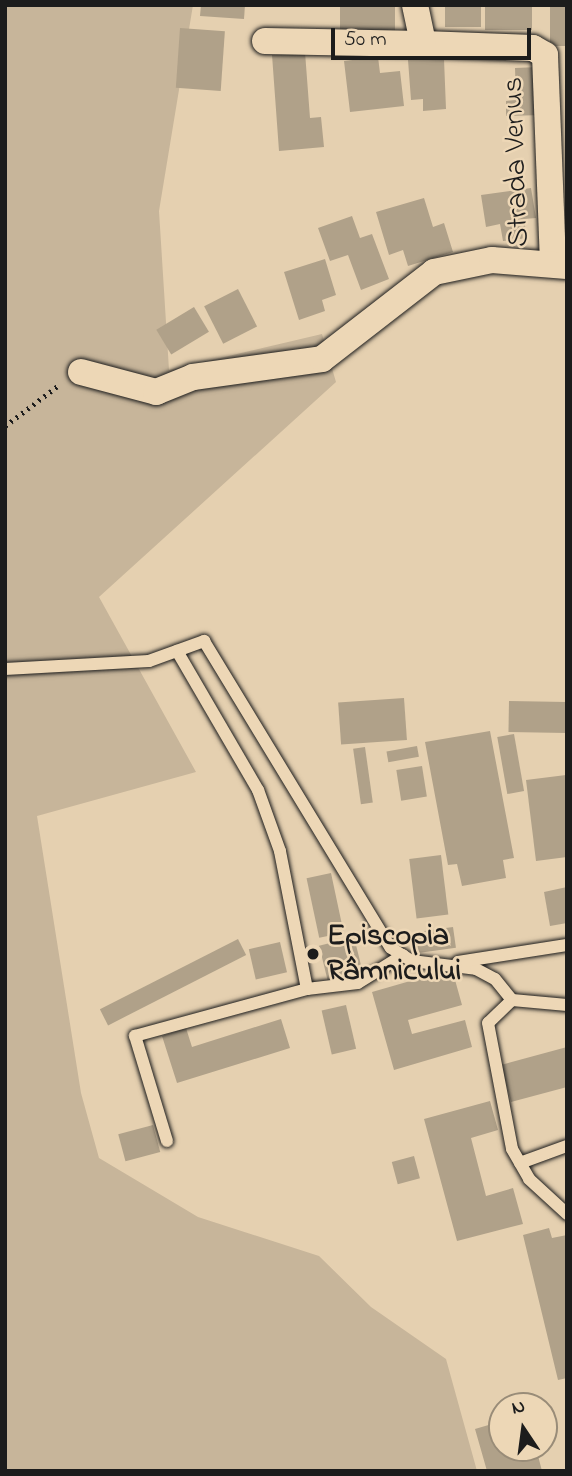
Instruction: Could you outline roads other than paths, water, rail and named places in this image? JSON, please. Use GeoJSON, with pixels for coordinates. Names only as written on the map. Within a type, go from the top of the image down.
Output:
{"type":"FeatureCollection","features":[{"type":"Feature","properties":{"kind":"street"},"geometry":{"type":"LineString","coordinates":[[265,41],[423,44],[415,5]]}},
{"type":"Feature","properties":{"kind":"street","name":"Strada Venus"},"geometry":{"type":"LineString","coordinates":[[423,44],[533,48],[545,55],[560,264]]}},
{"type":"Feature","properties":{"kind":"street"},"geometry":{"type":"LineString","coordinates":[[81,372],[156,392],[193,377],[322,359],[435,272],[472,262],[560,264]]}},
{"type":"Feature","properties":{"kind":"lane"},"geometry":{"type":"LineString","coordinates":[[5,669],[85,670],[177,651],[204,640],[391,948],[403,955],[451,963],[495,979],[512,1000],[567,1005]]}},
{"type":"Feature","properties":{"kind":"lane"},"geometry":{"type":"LineString","coordinates":[[177,651],[258,790],[280,850],[307,989]]}},
{"type":"Feature","properties":{"kind":"lane"},"geometry":{"type":"LineString","coordinates":[[451,963],[567,945]]}},
{"type":"Feature","properties":{"kind":"lane"},"geometry":{"type":"LineString","coordinates":[[167,1141],[135,1036],[307,989],[358,983],[403,955]]}},
{"type":"Feature","properties":{"kind":"lane"},"geometry":{"type":"LineString","coordinates":[[512,1000],[488,1023],[488,1048],[520,1163],[567,1214]]}},
{"type":"Feature","properties":{"kind":"lane"},"geometry":{"type":"LineString","coordinates":[[520,1163],[567,1146]]}},
{"type":"Feature","properties":{"kind":"place","name":"Episcopia Râmnicului"},"geometry":{"type":"Point","coordinates":[313,954]}}]}
